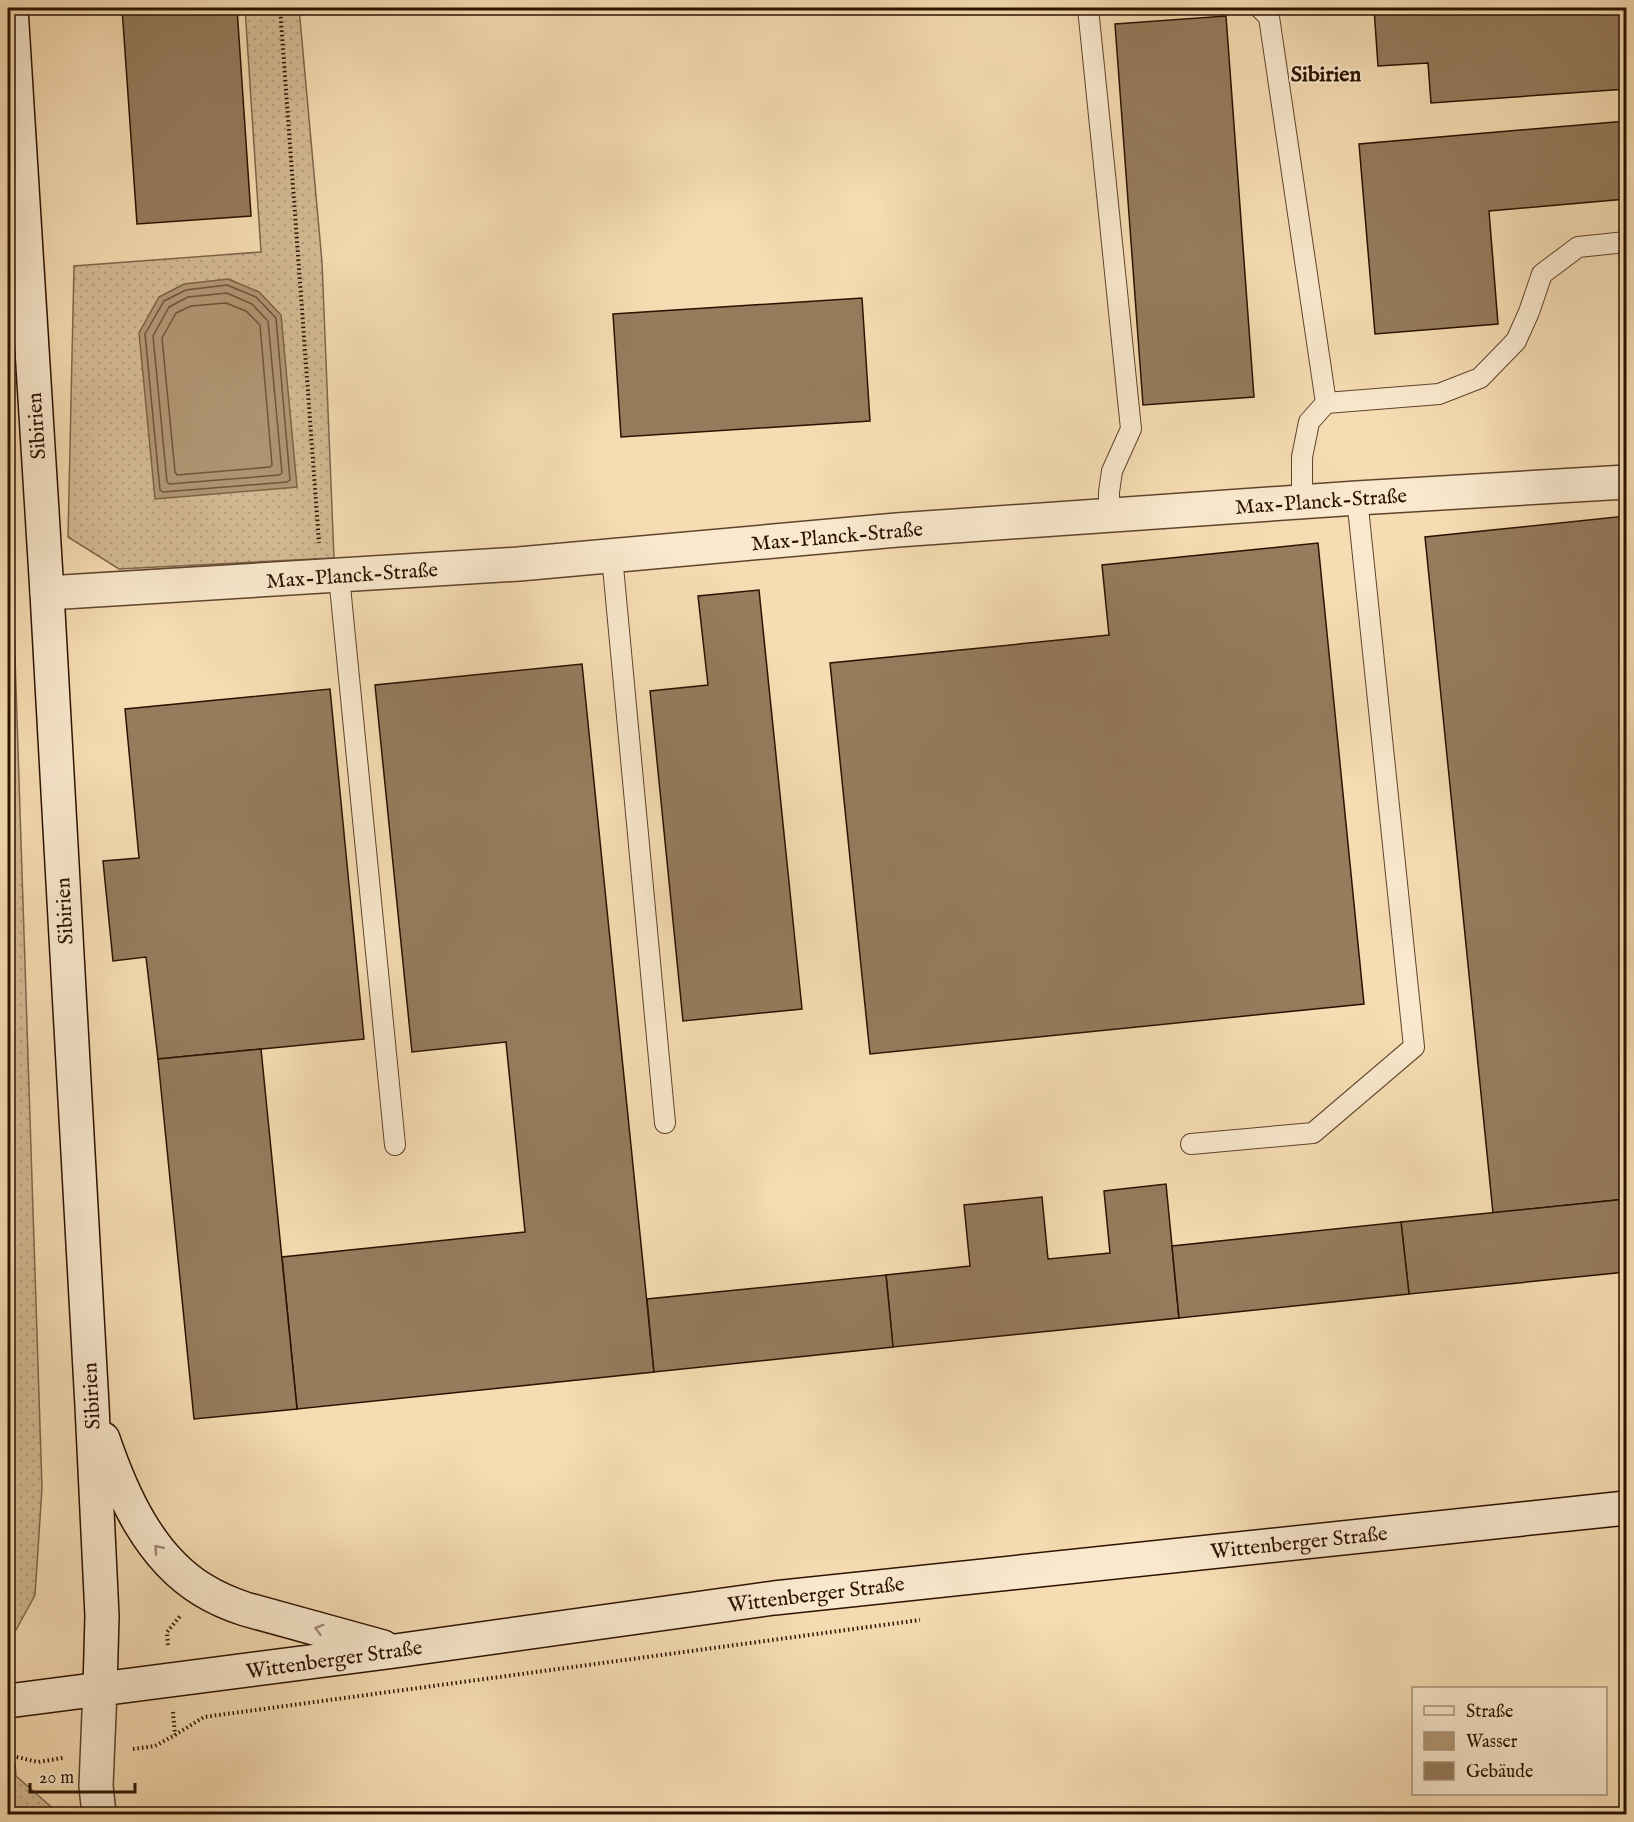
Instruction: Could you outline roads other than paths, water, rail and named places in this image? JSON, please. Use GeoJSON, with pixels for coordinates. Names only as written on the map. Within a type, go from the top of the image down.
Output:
{"type":"FeatureCollection","features":[{"type":"Feature","properties":{"kind":"street","name":"Sibirien"},"geometry":{"type":"LineString","coordinates":[[11,8],[13,141],[47,593],[92,1406],[102,1616],[96,1786],[99,1815]]}},
{"type":"Feature","properties":{"kind":"street","name":"Max-Planck-Straße"},"geometry":{"type":"LineString","coordinates":[[47,593],[519,564],[897,530],[1626,482]]}},
{"type":"Feature","properties":{"kind":"street"},"geometry":{"type":"LineString","coordinates":[[92,1406],[115,1474],[147,1536],[188,1579],[222,1601],[245,1609],[395,1651]]}},
{"type":"Feature","properties":{"kind":"street","name":"Wittenberger Straße"},"geometry":{"type":"LineString","coordinates":[[8,1701],[395,1651],[774,1598],[1626,1508]]}},
{"type":"Feature","properties":{"kind":"lane"},"geometry":{"type":"LineString","coordinates":[[1088,8],[1131,429],[1112,471],[1109,515]]}},
{"type":"Feature","properties":{"kind":"lane"},"geometry":{"type":"LineString","coordinates":[[1260,8],[1269,17],[1326,403]]}},
{"type":"Feature","properties":{"kind":"lane"},"geometry":{"type":"LineString","coordinates":[[1302,502],[1302,457],[1309,423],[1326,403],[1438,394],[1480,378],[1516,341],[1542,274],[1578,247],[1626,242]]}},
{"type":"Feature","properties":{"kind":"lane"},"geometry":{"type":"LineString","coordinates":[[1191,1144],[1313,1133],[1414,1047],[1357,498]]}},
{"type":"Feature","properties":{"kind":"lane"},"geometry":{"type":"LineString","coordinates":[[612,556],[665,1123]]}},
{"type":"Feature","properties":{"kind":"lane"},"geometry":{"type":"LineString","coordinates":[[330,576],[395,1145]]}},
{"type":"Feature","properties":{"kind":"water"},"geometry":{"type":"Polygon","coordinates":[[[228,279],[259,292],[281,315],[297,487],[155,499],[139,333],[159,297],[184,284],[228,279]]]}},
{"type":"Feature","properties":{"kind":"district","name":"Sibirien"},"geometry":{"type":"Point","coordinates":[1326,73]}}]}
